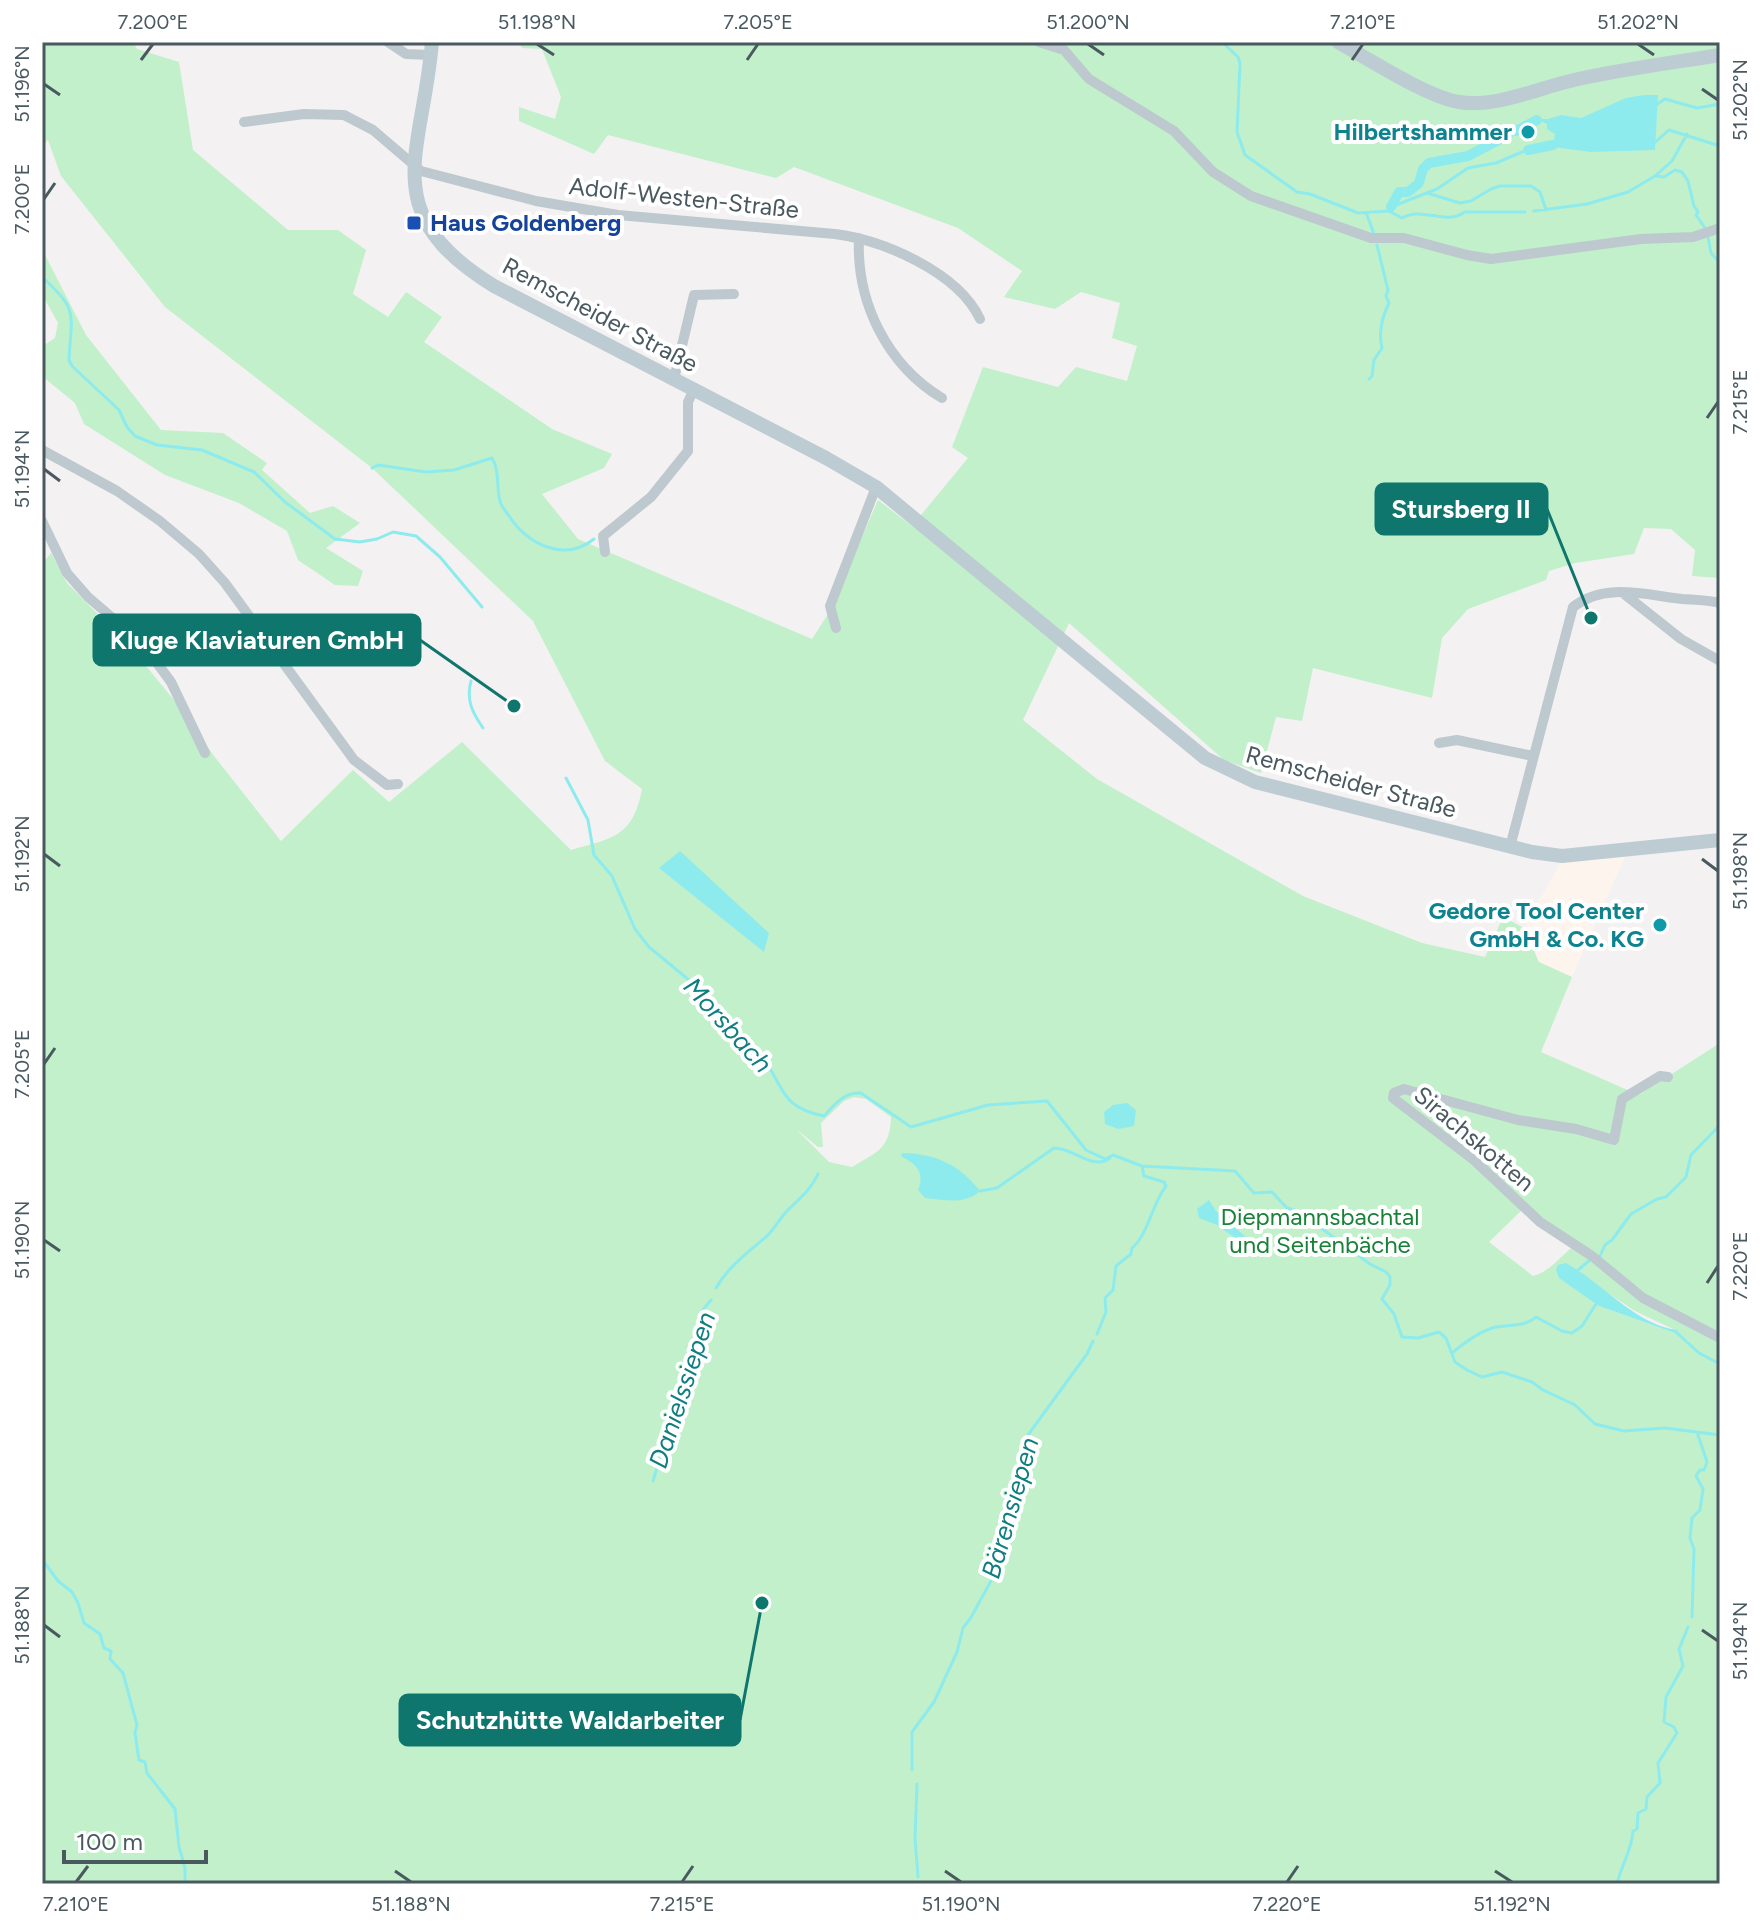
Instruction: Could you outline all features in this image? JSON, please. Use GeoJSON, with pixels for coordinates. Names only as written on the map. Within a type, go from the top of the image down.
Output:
{"type":"FeatureCollection","features":[{"type":"Feature","properties":{"kind":"main road"},"geometry":{"type":"LineString","coordinates":[[1338,42],[1435,94],[1470,103],[1492,101],[1605,73],[1720,55]]}},
{"type":"Feature","properties":{"kind":"main road","name":"Remscheider Straße"},"geometry":{"type":"LineString","coordinates":[[432,49],[414,166],[417,197],[434,237],[456,261],[494,286],[876,487],[1190,747],[1222,768],[1255,782],[1510,847],[1562,856],[1720,840]]}},
{"type":"Feature","properties":{"kind":"street","name":"Remscheider Straße"},"geometry":{"type":"LineString","coordinates":[[388,42],[406,54],[432,49]]}},
{"type":"Feature","properties":{"kind":"street"},"geometry":{"type":"LineString","coordinates":[[1039,42],[1064,50],[1089,79],[1174,131],[1207,167],[1232,186],[1251,196],[1364,236],[1404,238],[1491,259],[1641,239],[1693,237],[1720,228]]}},
{"type":"Feature","properties":{"kind":"street"},"geometry":{"type":"LineString","coordinates":[[244,122],[304,114],[344,115],[373,130],[414,166]]}},
{"type":"Feature","properties":{"kind":"street","name":"Adolf-Westen-Straße"},"geometry":{"type":"LineString","coordinates":[[414,166],[441,177],[572,208],[859,238],[901,253],[932,271],[974,306],[980,319]]}},
{"type":"Feature","properties":{"kind":"street"},"geometry":{"type":"LineString","coordinates":[[859,238],[861,276],[875,325],[897,359],[922,386],[942,398]]}},
{"type":"Feature","properties":{"kind":"street"},"geometry":{"type":"LineString","coordinates":[[674,379],[694,295],[734,294]]}},
{"type":"Feature","properties":{"kind":"street"},"geometry":{"type":"LineString","coordinates":[[605,552],[603,536],[651,497],[688,451],[688,402],[694,389]]}},
{"type":"Feature","properties":{"kind":"street"},"geometry":{"type":"LineString","coordinates":[[42,450],[117,491],[160,521],[199,554],[233,593],[354,760],[387,785],[398,784]]}},
{"type":"Feature","properties":{"kind":"street"},"geometry":{"type":"LineString","coordinates":[[836,628],[830,606],[876,487]]}},
{"type":"Feature","properties":{"kind":"street"},"geometry":{"type":"LineString","coordinates":[[42,521],[67,573],[88,597],[143,644],[171,682],[205,753]]}},
{"type":"Feature","properties":{"kind":"street"},"geometry":{"type":"LineString","coordinates":[[1510,847],[1573,607],[1594,596],[1621,592],[1649,592],[1720,603]]}},
{"type":"Feature","properties":{"kind":"street"},"geometry":{"type":"LineString","coordinates":[[1621,592],[1681,639],[1720,661]]}},
{"type":"Feature","properties":{"kind":"street"},"geometry":{"type":"LineString","coordinates":[[1439,743],[1457,740],[1533,756]]}},
{"type":"Feature","properties":{"kind":"street","name":"Sirachskotten"},"geometry":{"type":"LineString","coordinates":[[1668,1077],[1660,1076],[1622,1099],[1614,1140],[1576,1129],[1518,1120],[1404,1089],[1394,1093],[1393,1098],[1474,1160],[1540,1222],[1592,1256],[1643,1298],[1720,1338]]}},
{"type":"Feature","properties":{"kind":"shaded area"},"geometry":{"type":"Polygon","coordinates":[[[1626,854],[1572,977],[1539,962],[1524,928],[1562,860],[1626,854]]]}},
{"type":"Feature","properties":{"kind":"green space","name":"Diepmannsbachtal und Seitenbäche"},"geometry":{"type":"Polygon","coordinates":[[[42,42],[133,42],[137,49],[179,62],[193,150],[288,230],[338,230],[366,250],[353,294],[388,317],[406,292],[442,317],[424,342],[552,429],[612,454],[604,468],[542,494],[578,539],[812,639],[830,611],[878,500],[912,526],[968,458],[952,447],[983,367],[1058,387],[1076,367],[1127,381],[1137,346],[1112,338],[1120,303],[1081,292],[1055,309],[1004,297],[1022,271],[958,228],[794,167],[776,178],[608,135],[594,154],[519,121],[519,107],[555,119],[561,97],[542,49],[522,48],[519,42],[1720,42],[1720,578],[1692,576],[1695,550],[1671,529],[1644,528],[1634,554],[1575,563],[1549,571],[1546,580],[1468,609],[1442,638],[1432,698],[1313,668],[1302,721],[1276,717],[1261,773],[1224,760],[1069,623],[1023,720],[1097,779],[1303,896],[1422,943],[1485,957],[1503,917],[1524,928],[1539,962],[1572,977],[1541,1052],[1639,1095],[1720,1043],[1720,1884],[42,1884],[42,564],[51,553],[67,583],[132,649],[281,841],[353,770],[389,802],[462,742],[571,850],[619,833],[633,817],[642,789],[605,761],[533,621],[372,468],[165,307],[61,176],[48,140],[42,145],[42,42]],[[854,1097],[844,1101],[821,1123],[823,1147],[818,1147],[796,1129],[829,1162],[852,1167],[885,1143],[891,1117],[866,1099],[854,1097]],[[1525,1207],[1489,1242],[1533,1276],[1550,1267],[1574,1246],[1525,1207]],[[1578,1269],[1561,1277],[1599,1306],[1675,1333],[1677,1331],[1635,1311],[1584,1277],[1578,1269]]]}},
{"type":"Feature","properties":{"kind":"green space"},"geometry":{"type":"Polygon","coordinates":[[[42,249],[86,335],[161,430],[223,433],[267,463],[262,470],[310,513],[333,506],[360,523],[326,548],[363,571],[358,586],[335,585],[298,560],[287,531],[239,503],[165,475],[84,424],[75,403],[42,376],[42,343],[55,338],[58,323],[42,294],[42,249]]]}},
{"type":"Feature","properties":{"kind":"water"},"geometry":{"type":"Polygon","coordinates":[[[1658,95],[1655,150],[1591,152],[1553,147],[1555,134],[1547,129],[1547,124],[1536,119],[1561,115],[1581,118],[1626,98],[1658,95]]]}},
{"type":"Feature","properties":{"kind":"water"},"geometry":{"type":"Polygon","coordinates":[[[680,851],[769,933],[764,952],[659,868],[680,851]]]}},
{"type":"Feature","properties":{"kind":"water"},"geometry":{"type":"Polygon","coordinates":[[[1127,1103],[1136,1110],[1134,1126],[1118,1129],[1105,1124],[1104,1112],[1113,1105],[1127,1103]]]}},
{"type":"Feature","properties":{"kind":"water"},"geometry":{"type":"Polygon","coordinates":[[[904,1153],[927,1156],[956,1168],[980,1191],[961,1200],[925,1198],[918,1190],[920,1174],[912,1163],[902,1157],[904,1153]]]}},
{"type":"Feature","properties":{"kind":"water"},"geometry":{"type":"Polygon","coordinates":[[[1209,1200],[1216,1211],[1262,1251],[1263,1258],[1217,1225],[1199,1218],[1197,1209],[1209,1200]]]}},
{"type":"Feature","properties":{"kind":"water"},"geometry":{"type":"Polygon","coordinates":[[[1566,1263],[1634,1312],[1663,1327],[1678,1330],[1675,1333],[1599,1306],[1559,1278],[1558,1265],[1566,1263]]]}},
{"type":"Feature","properties":{"kind":"waterway"},"geometry":{"type":"LineString","coordinates":[[1222,42],[1238,57],[1240,64],[1237,132],[1245,155],[1297,192],[1358,213],[1389,211],[1391,207],[1437,189],[1468,168],[1496,163],[1522,152]]}},
{"type":"Feature","properties":{"kind":"waterway"},"geometry":{"type":"LineString","coordinates":[[1656,105],[1665,99],[1697,108],[1720,104]]}},
{"type":"Feature","properties":{"kind":"waterway"},"geometry":{"type":"LineString","coordinates":[[1516,131],[1537,120]]}},
{"type":"Feature","properties":{"kind":"waterway"},"geometry":{"type":"LineString","coordinates":[[1652,145],[1669,130],[1720,146]]}},
{"type":"Feature","properties":{"kind":"waterway"},"geometry":{"type":"LineString","coordinates":[[1534,211],[1587,204],[1628,192],[1655,176],[1672,161],[1687,134]]}},
{"type":"Feature","properties":{"kind":"waterway"},"geometry":{"type":"LineString","coordinates":[[1391,207],[1399,192],[1408,192],[1419,183],[1423,169],[1429,163],[1468,156],[1508,135]]}},
{"type":"Feature","properties":{"kind":"waterway"},"geometry":{"type":"LineString","coordinates":[[1528,150],[1553,145]]}},
{"type":"Feature","properties":{"kind":"waterway"},"geometry":{"type":"LineString","coordinates":[[1657,176],[1664,177],[1675,170],[1682,172],[1688,181],[1698,212],[1696,215],[1705,228]]}},
{"type":"Feature","properties":{"kind":"waterway"},"geometry":{"type":"LineString","coordinates":[[1427,193],[1460,203],[1471,201],[1500,186],[1531,186],[1540,192],[1546,210]]}},
{"type":"Feature","properties":{"kind":"waterway"},"geometry":{"type":"LineString","coordinates":[[1389,211],[1402,218],[1418,214],[1450,217],[1465,212],[1525,212]]}},
{"type":"Feature","properties":{"kind":"waterway"},"geometry":{"type":"LineString","coordinates":[[1367,215],[1374,234]]}},
{"type":"Feature","properties":{"kind":"waterway"},"geometry":{"type":"LineString","coordinates":[[1708,237],[1711,253],[1720,263]]}},
{"type":"Feature","properties":{"kind":"waterway"},"geometry":{"type":"LineString","coordinates":[[1369,379],[1374,360],[1382,348],[1381,325],[1389,303],[1377,245]]}},
{"type":"Feature","properties":{"kind":"waterway","name":"Morsbach"},"geometry":{"type":"LineString","coordinates":[[42,277],[68,306],[71,322],[69,360],[72,366],[119,410],[135,436],[157,445],[202,450],[254,472],[285,502],[335,539],[360,542],[393,532],[416,536],[440,557],[482,607]]}},
{"type":"Feature","properties":{"kind":"waterway"},"geometry":{"type":"LineString","coordinates":[[372,468],[378,465],[426,472],[454,470],[492,458],[501,505],[526,535],[559,550],[583,546],[594,539]]}},
{"type":"Feature","properties":{"kind":"waterway","name":"Morsbach"},"geometry":{"type":"LineString","coordinates":[[471,681],[471,706],[483,728]]}},
{"type":"Feature","properties":{"kind":"waterway","name":"Morsbach"},"geometry":{"type":"LineString","coordinates":[[566,778],[588,820],[594,855],[612,876],[635,929],[649,947],[689,980],[749,1055],[764,1059],[786,1096],[799,1108],[824,1116],[845,1097],[861,1093],[911,1127],[988,1105],[1047,1101],[1086,1150],[1105,1159],[1113,1155],[1142,1166],[1235,1171],[1254,1193],[1272,1192],[1287,1208],[1301,1212],[1306,1221],[1317,1225],[1386,1272],[1390,1285],[1382,1299],[1394,1314],[1402,1337],[1418,1338],[1439,1332],[1446,1338],[1455,1362],[1467,1370],[1482,1377],[1502,1372],[1532,1382],[1575,1405],[1595,1424],[1624,1431],[1665,1428],[1720,1435]]}},
{"type":"Feature","properties":{"kind":"waterway"},"geometry":{"type":"LineString","coordinates":[[1600,1256],[1605,1245],[1631,1214],[1666,1197],[1686,1177],[1691,1155],[1720,1125]]}},
{"type":"Feature","properties":{"kind":"waterway"},"geometry":{"type":"LineString","coordinates":[[980,1191],[997,1188],[1054,1148],[1090,1161],[1110,1158]]}},
{"type":"Feature","properties":{"kind":"waterway","name":"Bärensiepen"},"geometry":{"type":"LineString","coordinates":[[1097,1334],[1106,1312],[1105,1298],[1113,1290],[1116,1266],[1131,1254],[1166,1186],[1164,1182],[1144,1176],[1142,1166]]}},
{"type":"Feature","properties":{"kind":"waterway","name":"Danielssiepen"},"geometry":{"type":"LineString","coordinates":[[716,1288],[732,1267],[770,1233],[818,1174]]}},
{"type":"Feature","properties":{"kind":"waterway"},"geometry":{"type":"LineString","coordinates":[[1578,1270],[1590,1260]]}},
{"type":"Feature","properties":{"kind":"waterway","name":"Danielssiepen"},"geometry":{"type":"LineString","coordinates":[[653,1481],[671,1410],[700,1337],[702,1311],[711,1300]]}},
{"type":"Feature","properties":{"kind":"waterway"},"geometry":{"type":"LineString","coordinates":[[1452,1353],[1486,1330],[1526,1323],[1536,1317],[1572,1333],[1582,1326],[1596,1304]]}},
{"type":"Feature","properties":{"kind":"waterway"},"geometry":{"type":"LineString","coordinates":[[1676,1332],[1699,1353],[1720,1364]]}},
{"type":"Feature","properties":{"kind":"waterway","name":"Bärensiepen"},"geometry":{"type":"LineString","coordinates":[[912,1770],[912,1732],[934,1702],[957,1652],[963,1628],[991,1581],[998,1551],[1017,1500],[1016,1488],[1028,1435],[1087,1354],[1093,1341]]}},
{"type":"Feature","properties":{"kind":"waterway"},"geometry":{"type":"LineString","coordinates":[[1692,1617],[1694,1549],[1690,1538],[1692,1518],[1700,1510],[1703,1489],[1696,1476],[1704,1470],[1707,1462],[1698,1435]]}},
{"type":"Feature","properties":{"kind":"waterway"},"geometry":{"type":"LineString","coordinates":[[42,1559],[58,1581],[72,1592],[84,1623],[100,1634],[104,1648],[111,1651],[110,1659],[123,1673],[137,1725],[135,1733],[139,1760],[145,1762],[147,1773],[175,1809],[185,1884]]}},
{"type":"Feature","properties":{"kind":"waterway"},"geometry":{"type":"LineString","coordinates":[[1617,1884],[1633,1831],[1637,1829],[1638,1813],[1646,1809],[1647,1797],[1660,1783],[1658,1763],[1677,1733],[1674,1727],[1664,1722],[1666,1697],[1683,1666],[1679,1649],[1688,1627]]}},
{"type":"Feature","properties":{"kind":"waterway"},"geometry":{"type":"LineString","coordinates":[[917,1784],[915,1838],[918,1877]]}},
{"type":"Feature","properties":{"kind":"place","name":"Hilbertshammer"},"geometry":{"type":"Point","coordinates":[1528,132]}},
{"type":"Feature","properties":{"kind":"place","name":"Haus Goldenberg"},"geometry":{"type":"Point","coordinates":[414,223]}},
{"type":"Feature","properties":{"kind":"place","name":"Stursberg II"},"geometry":{"type":"Point","coordinates":[1591,618]}},
{"type":"Feature","properties":{"kind":"place","name":"Kluge Klaviaturen GmbH"},"geometry":{"type":"Point","coordinates":[514,706]}},
{"type":"Feature","properties":{"kind":"place","name":"Gedore Tool Center GmbH & Co. KG"},"geometry":{"type":"Point","coordinates":[1660,925]}},
{"type":"Feature","properties":{"kind":"place","name":"Schutzhütte Waldarbeiter"},"geometry":{"type":"Point","coordinates":[762,1603]}}]}
